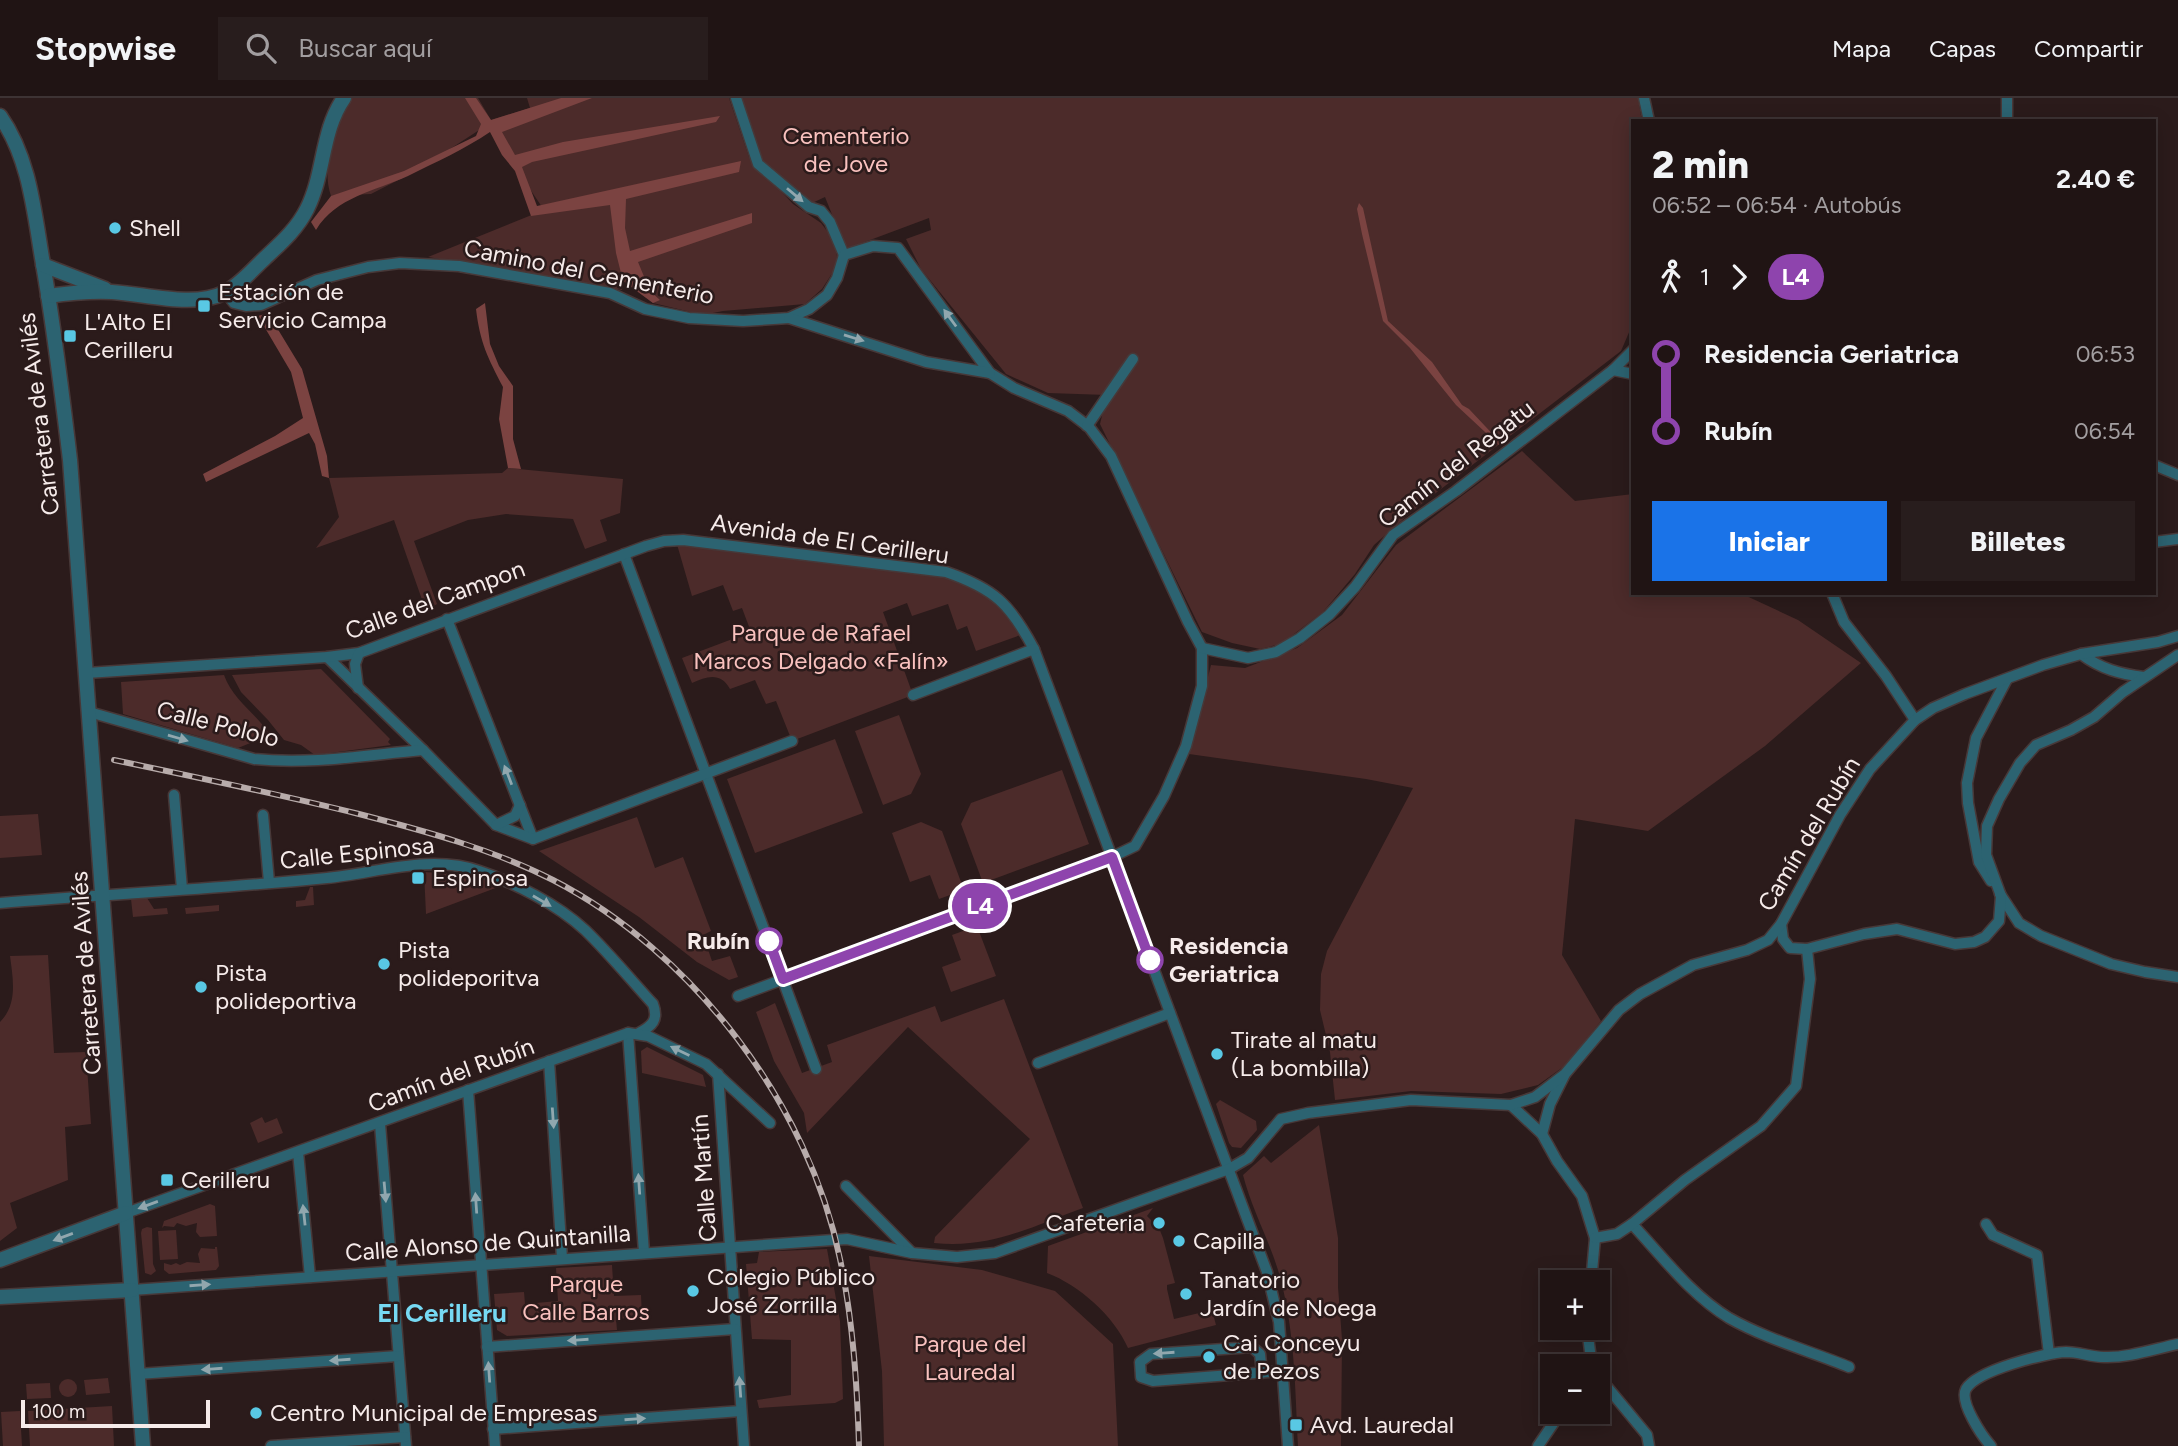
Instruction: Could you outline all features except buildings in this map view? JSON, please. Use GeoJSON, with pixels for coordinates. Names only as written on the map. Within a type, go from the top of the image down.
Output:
{"type":"FeatureCollection","features":[{"type":"Feature","properties":{"kind":"street"},"geometry":{"type":"LineString","coordinates":[[736,98],[758,164],[809,207],[821,211],[830,222],[844,255]]}},
{"type":"Feature","properties":{"kind":"street"},"geometry":{"type":"LineString","coordinates":[[1644,98],[1649,119]]}},
{"type":"Feature","properties":{"kind":"street"},"geometry":{"type":"LineString","coordinates":[[2007,98],[2007,119]]}},
{"type":"Feature","properties":{"kind":"street"},"geometry":{"type":"LineString","coordinates":[[48,296],[113,292],[153,298],[210,297],[237,284],[288,236],[305,213],[317,189],[327,137],[343,99]]}},
{"type":"Feature","properties":{"kind":"street","name":"Carretera de Avilés"},"geometry":{"type":"LineString","coordinates":[[1,118],[22,155],[48,296],[70,460],[143,1446]]}},
{"type":"Feature","properties":{"kind":"street","name":"Camino del Cementerio"},"geometry":{"type":"LineString","coordinates":[[225,292],[234,303],[246,306],[261,305],[317,281],[368,267],[411,263],[459,266],[610,293],[645,309],[690,318],[743,321],[789,318],[809,309],[827,295],[837,278],[844,255],[873,246],[898,248],[990,373],[1014,388],[1068,411],[1087,426],[1111,456],[1202,648],[1202,686],[1186,746],[1164,796],[1135,846],[1112,857]]}},
{"type":"Feature","properties":{"kind":"street"},"geometry":{"type":"LineString","coordinates":[[43,265],[113,292]]}},
{"type":"Feature","properties":{"kind":"street","name":"Camino del Cementerio"},"geometry":{"type":"LineString","coordinates":[[789,318],[926,362],[990,373]]}},
{"type":"Feature","properties":{"kind":"street","name":"Camín del Regatu"},"geometry":{"type":"LineString","coordinates":[[1202,648],[1248,658],[1276,652],[1300,638],[1329,615],[1355,587],[1393,535],[1456,491],[1613,370],[1631,352]]}},
{"type":"Feature","properties":{"kind":"street"},"geometry":{"type":"LineString","coordinates":[[1087,426],[1133,359]]}},
{"type":"Feature","properties":{"kind":"street"},"geometry":{"type":"LineString","coordinates":[[1613,370],[1631,374]]}},
{"type":"Feature","properties":{"kind":"street"},"geometry":{"type":"LineString","coordinates":[[2156,466],[2178,475]]}},
{"type":"Feature","properties":{"kind":"street"},"geometry":{"type":"LineString","coordinates":[[2156,542],[2178,538]]}},
{"type":"Feature","properties":{"kind":"street","name":"Avenida de El Cerilleru"},"geometry":{"type":"LineString","coordinates":[[624,554],[664,541],[683,540],[946,572],[972,581],[999,597],[1018,620],[1034,649],[1269,1276],[1279,1322],[1288,1446]]}},
{"type":"Feature","properties":{"kind":"street"},"geometry":{"type":"LineString","coordinates":[[624,554],[816,1069]]}},
{"type":"Feature","properties":{"kind":"street","name":"Calle del Campon"},"geometry":{"type":"LineString","coordinates":[[87,673],[359,653],[624,554]]}},
{"type":"Feature","properties":{"kind":"street"},"geometry":{"type":"LineString","coordinates":[[1833,595],[1844,622],[1886,676],[1914,720]]}},
{"type":"Feature","properties":{"kind":"street"},"geometry":{"type":"LineString","coordinates":[[447,620],[533,839]]}},
{"type":"Feature","properties":{"kind":"street","name":"Camín del Rubín"},"geometry":{"type":"LineString","coordinates":[[847,1239],[912,1253],[957,1256],[995,1253],[1228,1169],[1248,1157],[1281,1119],[1411,1100],[1511,1105],[1535,1097],[1565,1074],[1619,1010],[1640,994],[1693,965],[1747,950],[1768,940],[1781,924],[1840,815],[1870,769],[1914,720],[1933,708],[2043,665],[2081,654],[2158,642],[2178,636]]}},
{"type":"Feature","properties":{"kind":"street"},"geometry":{"type":"LineString","coordinates":[[913,695],[1034,649]]}},
{"type":"Feature","properties":{"kind":"street"},"geometry":{"type":"LineString","coordinates":[[358,688],[355,664],[359,653]]}},
{"type":"Feature","properties":{"kind":"street"},"geometry":{"type":"LineString","coordinates":[[2081,654],[2095,665],[2117,673],[2144,677]]}},
{"type":"Feature","properties":{"kind":"street"},"geometry":{"type":"LineString","coordinates":[[1781,924],[1783,939],[1790,948],[1807,949],[1864,934],[1897,929],[1955,944],[1974,942],[1985,937],[1999,921],[2001,896],[1986,855],[1987,826],[1998,799],[2020,763],[2036,745],[2094,717],[2144,677],[2178,655]]}},
{"type":"Feature","properties":{"kind":"street"},"geometry":{"type":"LineString","coordinates":[[327,657],[496,825],[533,839],[792,741]]}},
{"type":"Feature","properties":{"kind":"street"},"geometry":{"type":"LineString","coordinates":[[2007,679],[1976,738],[1967,783],[1979,862],[2020,923],[2040,936],[2111,964],[2178,976]]}},
{"type":"Feature","properties":{"kind":"street"},"geometry":{"type":"LineString","coordinates":[[1985,686],[1996,698]]}},
{"type":"Feature","properties":{"kind":"street","name":"Calle Pololo"},"geometry":{"type":"LineString","coordinates":[[89,712],[254,759],[310,762],[423,750]]}},
{"type":"Feature","properties":{"kind":"street"},"geometry":{"type":"LineString","coordinates":[[174,795],[182,889]]}},
{"type":"Feature","properties":{"kind":"street"},"geometry":{"type":"LineString","coordinates":[[496,825],[515,816],[520,805]]}},
{"type":"Feature","properties":{"kind":"street"},"geometry":{"type":"LineString","coordinates":[[263,815],[269,882]]}},
{"type":"Feature","properties":{"kind":"street"},"geometry":{"type":"LineString","coordinates":[[738,996],[1112,857]]}},
{"type":"Feature","properties":{"kind":"street","name":"Calle Espinosa"},"geometry":{"type":"LineString","coordinates":[[0,903],[269,882],[430,864],[456,865],[478,870],[533,896],[562,912],[584,929],[653,1004],[655,1020],[651,1026],[634,1033]]}},
{"type":"Feature","properties":{"kind":"street"},"geometry":{"type":"LineString","coordinates":[[1595,1238],[1617,1234],[1632,1224],[1685,1180],[1761,1126],[1796,1086],[1810,979],[1807,949]]}},
{"type":"Feature","properties":{"kind":"street"},"geometry":{"type":"LineString","coordinates":[[1038,1063],[1170,1013]]}},
{"type":"Feature","properties":{"kind":"street"},"geometry":{"type":"LineString","coordinates":[[644,1252],[634,1033],[706,1064],[770,1124]]}},
{"type":"Feature","properties":{"kind":"street","name":"Camín del Rubín"},"geometry":{"type":"LineString","coordinates":[[126,1213],[634,1033]]}},
{"type":"Feature","properties":{"kind":"street"},"geometry":{"type":"LineString","coordinates":[[550,1061],[562,1258]]}},
{"type":"Feature","properties":{"kind":"street","name":"Calle Martín"},"geometry":{"type":"LineString","coordinates":[[718,1074],[744,1446]]}},
{"type":"Feature","properties":{"kind":"street"},"geometry":{"type":"LineString","coordinates":[[1542,1134],[1550,1104],[1565,1074]]}},
{"type":"Feature","properties":{"kind":"street"},"geometry":{"type":"LineString","coordinates":[[468,1090],[495,1446]]}},
{"type":"Feature","properties":{"kind":"street"},"geometry":{"type":"LineString","coordinates":[[1511,1105],[1542,1134],[1582,1196],[1595,1238],[1592,1270]]}},
{"type":"Feature","properties":{"kind":"street"},"geometry":{"type":"LineString","coordinates":[[271,1446],[405,1441],[380,1124]]}},
{"type":"Feature","properties":{"kind":"street"},"geometry":{"type":"LineString","coordinates":[[298,1152],[310,1277]]}},
{"type":"Feature","properties":{"kind":"street"},"geometry":{"type":"LineString","coordinates":[[846,1186],[912,1253]]}},
{"type":"Feature","properties":{"kind":"street"},"geometry":{"type":"LineString","coordinates":[[0,1261],[126,1213]]}},
{"type":"Feature","properties":{"kind":"street"},"geometry":{"type":"LineString","coordinates":[[1632,1224],[1702,1298],[1729,1318],[1849,1367]]}},
{"type":"Feature","properties":{"kind":"street"},"geometry":{"type":"LineString","coordinates":[[1986,1224],[1993,1235],[2037,1255],[2049,1354]]}},
{"type":"Feature","properties":{"kind":"street","name":"Calle Alonso de Quintanilla"},"geometry":{"type":"LineString","coordinates":[[132,1290],[847,1239]]}},
{"type":"Feature","properties":{"kind":"street"},"geometry":{"type":"LineString","coordinates":[[0,1297],[132,1290]]}},
{"type":"Feature","properties":{"kind":"street"},"geometry":{"type":"LineString","coordinates":[[487,1347],[735,1329]]}},
{"type":"Feature","properties":{"kind":"street"},"geometry":{"type":"LineString","coordinates":[[1991,1446],[1970,1413],[1964,1396],[1972,1383],[2007,1365],[2049,1354],[2069,1352],[2104,1357],[2125,1356],[2178,1344]]}},
{"type":"Feature","properties":{"kind":"street"},"geometry":{"type":"LineString","coordinates":[[1262,1373],[1260,1354],[1252,1347],[1151,1354],[1140,1362],[1141,1377],[1153,1381],[1262,1373],[1283,1371]]}},
{"type":"Feature","properties":{"kind":"street"},"geometry":{"type":"LineString","coordinates":[[138,1374],[398,1356]]}},
{"type":"Feature","properties":{"kind":"street"},"geometry":{"type":"LineString","coordinates":[[1610,1392],[1648,1441],[1659,1446]]}},
{"type":"Feature","properties":{"kind":"street"},"geometry":{"type":"LineString","coordinates":[[493,1429],[741,1411]]}},
{"type":"Feature","properties":{"kind":"street"},"geometry":{"type":"LineString","coordinates":[[1538,1446],[1553,1424]]}},
{"type":"Feature","properties":{"kind":"green space"},"geometry":{"type":"Polygon","coordinates":[[[352,98],[478,98],[491,120],[530,108],[527,98],[729,98],[749,157],[793,204],[821,223],[834,240],[837,256],[835,269],[822,289],[805,304],[703,315],[653,303],[624,281],[622,290],[428,257],[544,210],[487,125],[416,171],[371,194],[331,196],[327,172],[331,145],[339,119],[352,98]]]}},
{"type":"Feature","properties":{"kind":"green space","name":"Cementerio de Jove"},"geometry":{"type":"Polygon","coordinates":[[[741,98],[1638,98],[1642,119],[1631,119],[1631,328],[1621,351],[1415,509],[1374,545],[1355,574],[1323,612],[1281,644],[1260,649],[1232,643],[1202,632],[1100,424],[1107,395],[1048,393],[1006,374],[921,269],[906,239],[931,230],[929,218],[846,249],[825,197],[810,204],[761,159],[741,98]]]}},
{"type":"Feature","properties":{"kind":"green space"},"geometry":{"type":"Polygon","coordinates":[[[1522,451],[1575,501],[1631,494],[1631,595],[1744,595],[1798,620],[1861,663],[1765,746],[1648,831],[1575,819],[1562,955],[1601,1021],[1566,1065],[1538,1085],[1501,1094],[1411,1091],[1335,1100],[1330,1052],[1320,1010],[1321,974],[1327,951],[1413,788],[1189,754],[1211,665],[1245,668],[1297,648],[1342,615],[1396,545],[1522,451]]]}},
{"type":"Feature","properties":{"kind":"green space"},"geometry":{"type":"Polygon","coordinates":[[[508,468],[623,479],[620,513],[600,520],[607,541],[585,549],[573,519],[506,514],[468,520],[414,541],[437,604],[426,611],[394,520],[316,548],[339,517],[329,478],[502,473],[508,468]]]}},
{"type":"Feature","properties":{"kind":"green space","name":"Parque de Rafael Marcos Delgado «Falín»"},"geometry":{"type":"Polygon","coordinates":[[[676,541],[946,572],[999,597],[1026,633],[976,651],[967,626],[957,630],[948,604],[912,616],[907,603],[883,612],[913,695],[792,741],[776,701],[766,704],[755,680],[730,689],[722,680],[713,677],[692,683],[682,658],[751,632],[742,608],[733,611],[723,585],[692,596],[676,541]]]}},
{"type":"Feature","properties":{"kind":"green space"},"geometry":{"type":"Polygon","coordinates":[[[321,669],[390,739],[388,742],[391,745],[315,755],[301,745],[284,740],[241,692],[232,675],[321,669]]]}},
{"type":"Feature","properties":{"kind":"green space"},"geometry":{"type":"Polygon","coordinates":[[[224,675],[234,694],[273,740],[258,740],[238,748],[123,714],[121,682],[224,675]]]}},
{"type":"Feature","properties":{"kind":"green space"},"geometry":{"type":"Polygon","coordinates":[[[899,715],[921,774],[911,794],[883,805],[855,731],[899,715]]]}},
{"type":"Feature","properties":{"kind":"green space"},"geometry":{"type":"Polygon","coordinates":[[[835,739],[863,813],[755,853],[727,779],[835,739]]]}},
{"type":"Feature","properties":{"kind":"green space"},"geometry":{"type":"Polygon","coordinates":[[[1062,770],[1089,844],[983,883],[961,824],[971,803],[1062,770]]]}},
{"type":"Feature","properties":{"kind":"green space"},"geometry":{"type":"Polygon","coordinates":[[[38,814],[42,855],[0,858],[0,816],[38,814]]]}},
{"type":"Feature","properties":{"kind":"green space"},"geometry":{"type":"Polygon","coordinates":[[[637,817],[655,868],[683,857],[711,931],[703,935],[712,961],[730,956],[738,977],[729,980],[697,962],[639,917],[539,851],[637,817]]]}},
{"type":"Feature","properties":{"kind":"green space"},"geometry":{"type":"Polygon","coordinates":[[[921,822],[942,831],[964,890],[939,899],[930,875],[910,882],[892,833],[921,822]]]}},
{"type":"Feature","properties":{"kind":"green space"},"geometry":{"type":"Polygon","coordinates":[[[424,872],[472,875],[501,886],[426,914],[424,872]]]}},
{"type":"Feature","properties":{"kind":"green space"},"geometry":{"type":"Polygon","coordinates":[[[310,887],[313,887],[314,905],[296,907],[296,901],[305,900],[310,887]]]}},
{"type":"Feature","properties":{"kind":"green space"},"geometry":{"type":"Polygon","coordinates":[[[147,898],[154,909],[167,908],[168,914],[133,917],[131,899],[147,898]]]}},
{"type":"Feature","properties":{"kind":"green space"},"geometry":{"type":"Polygon","coordinates":[[[219,905],[219,911],[186,914],[185,908],[219,905]]]}},
{"type":"Feature","properties":{"kind":"green space"},"geometry":{"type":"Polygon","coordinates":[[[977,926],[996,976],[951,992],[942,967],[961,960],[952,935],[977,926]]]}},
{"type":"Feature","properties":{"kind":"green space"},"geometry":{"type":"Polygon","coordinates":[[[48,955],[54,1053],[86,1052],[91,1124],[65,1127],[68,1180],[10,1203],[17,1228],[0,1241],[0,1022],[12,999],[10,956],[48,955]]]}},
{"type":"Feature","properties":{"kind":"green space"},"geometry":{"type":"Polygon","coordinates":[[[1004,999],[1083,1208],[992,1240],[934,1243],[935,1237],[1030,1139],[908,1027],[807,1133],[804,1113],[774,1061],[756,1012],[775,1003],[802,1073],[832,1062],[827,1045],[935,1006],[941,1022],[1004,999]]]}},
{"type":"Feature","properties":{"kind":"green space"},"geometry":{"type":"Polygon","coordinates":[[[647,1047],[703,1075],[706,1087],[642,1073],[641,1051],[647,1047]]]}},
{"type":"Feature","properties":{"kind":"green space"},"geometry":{"type":"Polygon","coordinates":[[[1220,1100],[1256,1121],[1257,1130],[1241,1148],[1232,1147],[1229,1143],[1216,1104],[1220,1100]]]}},
{"type":"Feature","properties":{"kind":"green space"},"geometry":{"type":"Polygon","coordinates":[[[262,1117],[265,1123],[277,1118],[283,1133],[258,1143],[250,1123],[262,1117]]]}},
{"type":"Feature","properties":{"kind":"green space"},"geometry":{"type":"Polygon","coordinates":[[[1319,1125],[1338,1238],[1342,1339],[1341,1446],[1298,1446],[1293,1357],[1284,1292],[1243,1175],[1264,1156],[1271,1163],[1319,1125]]]}},
{"type":"Feature","properties":{"kind":"green space"},"geometry":{"type":"Polygon","coordinates":[[[210,1204],[215,1206],[217,1236],[200,1237],[196,1232],[197,1223],[186,1226],[177,1223],[174,1227],[162,1228],[164,1221],[210,1204]]]}},
{"type":"Feature","properties":{"kind":"green space"},"geometry":{"type":"Polygon","coordinates":[[[1153,1208],[1147,1216],[1159,1228],[1175,1283],[1167,1285],[1174,1319],[1212,1310],[1216,1325],[1128,1348],[1105,1313],[1071,1285],[1047,1273],[1048,1246],[1153,1208]]]}},
{"type":"Feature","properties":{"kind":"green space"},"geometry":{"type":"Polygon","coordinates":[[[152,1228],[153,1264],[156,1271],[151,1275],[145,1273],[141,1233],[142,1229],[152,1228]]]}},
{"type":"Feature","properties":{"kind":"green space"},"geometry":{"type":"Polygon","coordinates":[[[176,1230],[178,1259],[160,1260],[158,1231],[176,1230]]]}},
{"type":"Feature","properties":{"kind":"green space"},"geometry":{"type":"Polygon","coordinates":[[[215,1247],[219,1266],[216,1270],[169,1274],[164,1270],[164,1263],[200,1263],[198,1254],[201,1248],[215,1247]]]}},
{"type":"Feature","properties":{"kind":"green space"},"geometry":{"type":"Polygon","coordinates":[[[827,1249],[840,1321],[843,1399],[835,1403],[759,1408],[757,1400],[791,1395],[791,1340],[752,1339],[746,1264],[757,1263],[759,1252],[827,1249]]]}},
{"type":"Feature","properties":{"kind":"green space","name":"Parque del Lauredal"},"geometry":{"type":"Polygon","coordinates":[[[869,1256],[982,1270],[1055,1291],[1113,1344],[1118,1446],[884,1446],[882,1371],[869,1256]]]}},
{"type":"Feature","properties":{"kind":"green space","name":"Parque Calle Barros"},"geometry":{"type":"Polygon","coordinates":[[[612,1265],[614,1296],[641,1295],[642,1317],[616,1319],[617,1330],[507,1336],[497,1330],[494,1294],[524,1292],[525,1304],[558,1301],[556,1268],[612,1265]]]}},
{"type":"Feature","properties":{"kind":"green space"},"geometry":{"type":"Polygon","coordinates":[[[108,1378],[110,1393],[86,1395],[84,1380],[108,1378]]]}},
{"type":"Feature","properties":{"kind":"green space"},"geometry":{"type":"Polygon","coordinates":[[[68,1379],[74,1382],[77,1388],[74,1394],[68,1397],[62,1394],[59,1388],[62,1382],[68,1379]]]}},
{"type":"Feature","properties":{"kind":"green space"},"geometry":{"type":"Polygon","coordinates":[[[50,1383],[51,1398],[27,1399],[26,1384],[50,1383]]]}},
{"type":"Feature","properties":{"kind":"green space"},"geometry":{"type":"Polygon","coordinates":[[[112,1406],[114,1446],[30,1446],[28,1411],[112,1406]]]}},
{"type":"Feature","properties":{"kind":"green space"},"geometry":{"type":"Polygon","coordinates":[[[20,1411],[22,1446],[3,1446],[1,1412],[20,1411]]]}},
{"type":"Feature","properties":{"kind":"shaded area"},"geometry":{"type":"Polygon","coordinates":[[[465,98],[476,98],[491,120],[561,98],[592,98],[502,132],[515,155],[563,142],[720,116],[716,122],[532,162],[522,167],[537,206],[741,161],[739,172],[626,199],[625,228],[630,251],[752,213],[752,223],[638,262],[650,291],[660,300],[653,303],[623,281],[616,253],[610,205],[531,216],[515,171],[502,155],[490,132],[408,176],[345,202],[324,219],[316,230],[311,222],[331,196],[404,171],[476,136],[481,124],[465,98]]]}},
{"type":"Feature","properties":{"kind":"shaded area"},"geometry":{"type":"Polygon","coordinates":[[[1359,203],[1363,208],[1388,321],[1432,362],[1462,405],[1501,443],[1499,445],[1456,405],[1410,348],[1383,321],[1362,234],[1357,209],[1359,203]]]}},
{"type":"Feature","properties":{"kind":"shaded area"},"geometry":{"type":"Polygon","coordinates":[[[485,303],[490,344],[499,366],[513,386],[513,439],[521,469],[508,468],[499,419],[503,387],[485,350],[476,309],[485,303]]]}},
{"type":"Feature","properties":{"kind":"shaded area"},"geometry":{"type":"Polygon","coordinates":[[[268,313],[302,369],[327,456],[329,478],[322,476],[315,444],[309,433],[206,482],[203,474],[303,418],[291,372],[258,316],[268,313]]]}},
{"type":"Feature","properties":{"kind":"railway"},"geometry":{"type":"LineString","coordinates":[[114,760],[359,814],[482,850],[553,880],[604,911],[653,948],[697,991],[737,1039],[772,1090],[802,1145],[825,1201],[840,1259],[854,1352],[859,1446]]}},
{"type":"Feature","properties":{"kind":"bus line","name":"L4"},"geometry":{"type":"LineString","coordinates":[[769,941],[783,979],[1112,857],[1150,960]]}},
{"type":"Feature","properties":{"kind":"place","name":"Shell"},"geometry":{"type":"Point","coordinates":[115,228]}},
{"type":"Feature","properties":{"kind":"place","name":"Estación de Servicio Campa"},"geometry":{"type":"Point","coordinates":[204,306]}},
{"type":"Feature","properties":{"kind":"place","name":"L'Alto El Cerilleru"},"geometry":{"type":"Point","coordinates":[70,336]}},
{"type":"Feature","properties":{"kind":"place","name":"Espinosa"},"geometry":{"type":"Point","coordinates":[418,878]}},
{"type":"Feature","properties":{"kind":"place","name":"Rubín"},"geometry":{"type":"Point","coordinates":[769,941]}},
{"type":"Feature","properties":{"kind":"place","name":"Residencia Geriatrica"},"geometry":{"type":"Point","coordinates":[1150,960]}},
{"type":"Feature","properties":{"kind":"place","name":"Pista polideporitva"},"geometry":{"type":"Point","coordinates":[384,964]}},
{"type":"Feature","properties":{"kind":"place","name":"Pista polideportiva"},"geometry":{"type":"Point","coordinates":[201,987]}},
{"type":"Feature","properties":{"kind":"place","name":"Tirate al matu (La bombilla)"},"geometry":{"type":"Point","coordinates":[1217,1054]}},
{"type":"Feature","properties":{"kind":"place","name":"Cerilleru"},"geometry":{"type":"Point","coordinates":[167,1180]}},
{"type":"Feature","properties":{"kind":"place","name":"Cafeteria"},"geometry":{"type":"Point","coordinates":[1159,1223]}},
{"type":"Feature","properties":{"kind":"place","name":"Capilla"},"geometry":{"type":"Point","coordinates":[1179,1241]}},
{"type":"Feature","properties":{"kind":"place","name":"Colegio Público José Zorrilla"},"geometry":{"type":"Point","coordinates":[693,1291]}},
{"type":"Feature","properties":{"kind":"place","name":"Tanatorio Jardín de Noega"},"geometry":{"type":"Point","coordinates":[1186,1294]}},
{"type":"Feature","properties":{"kind":"place","name":"Cai Conceyu de Pezos"},"geometry":{"type":"Point","coordinates":[1209,1357]}},
{"type":"Feature","properties":{"kind":"place","name":"Centro Municipal de Empresas"},"geometry":{"type":"Point","coordinates":[256,1413]}},
{"type":"Feature","properties":{"kind":"place","name":"Avd. Lauredal"},"geometry":{"type":"Point","coordinates":[1296,1425]}},
{"type":"Feature","properties":{"kind":"district","name":"El Cerilleru"},"geometry":{"type":"Point","coordinates":[442,1313]}}]}
